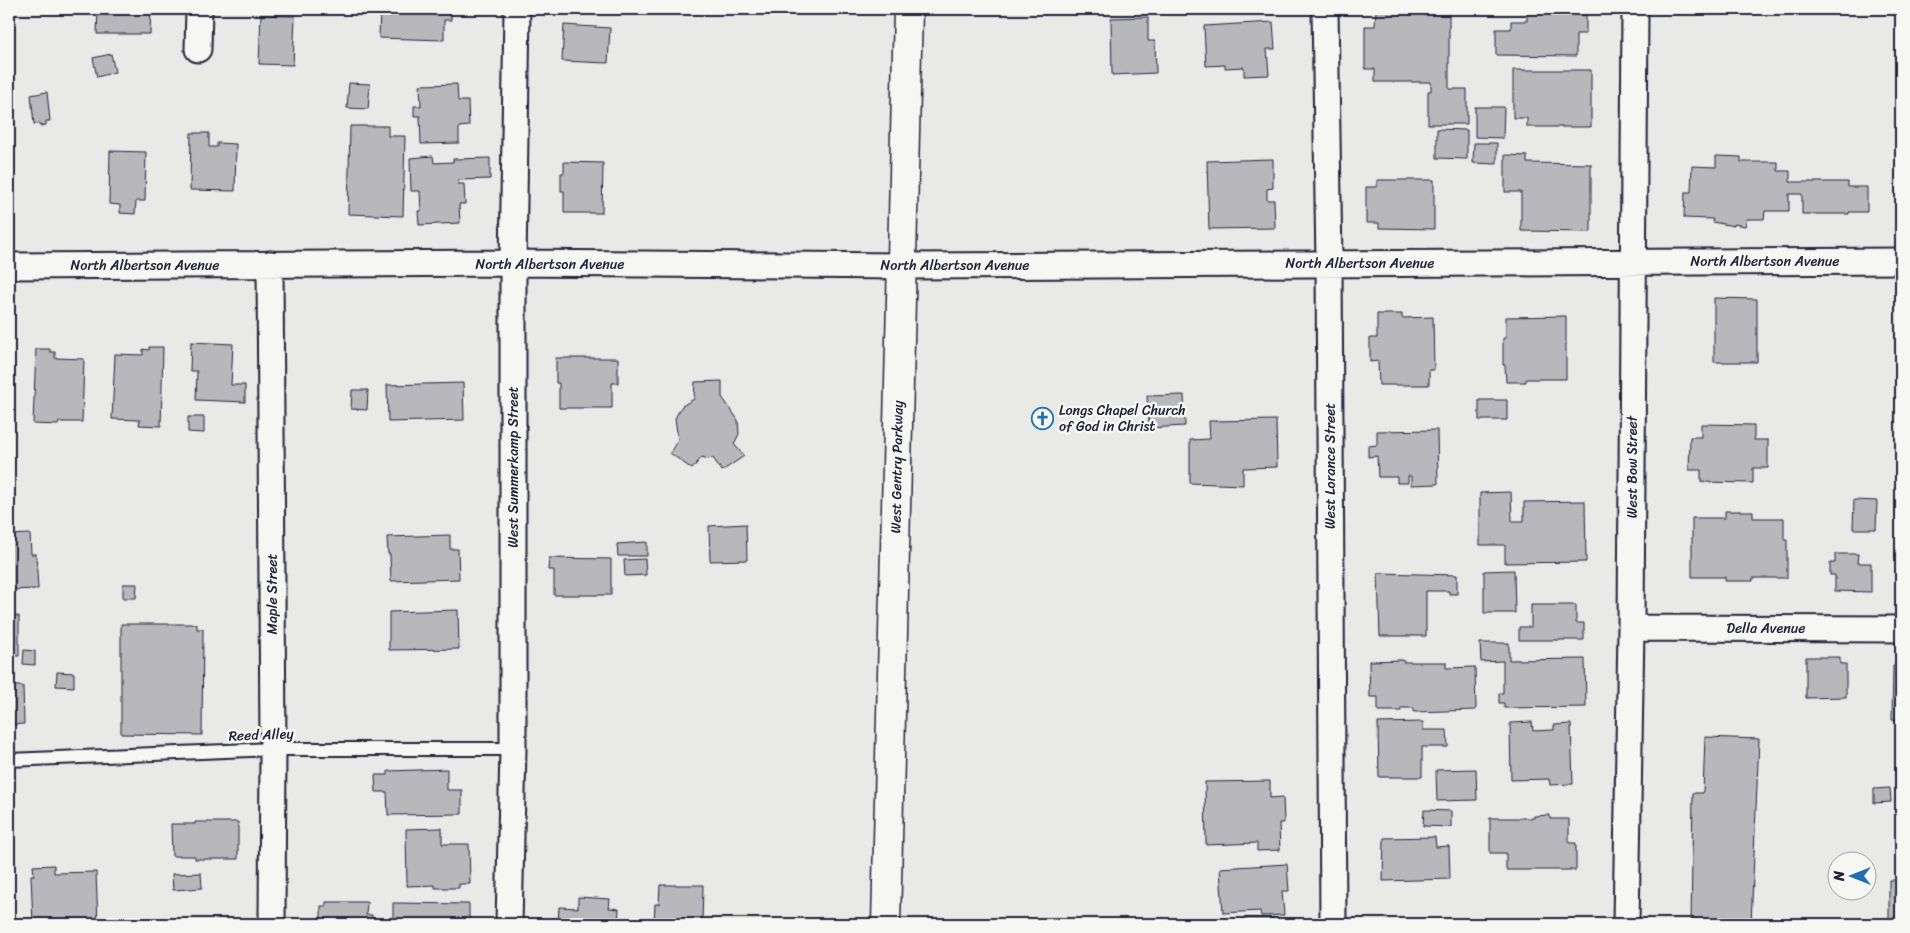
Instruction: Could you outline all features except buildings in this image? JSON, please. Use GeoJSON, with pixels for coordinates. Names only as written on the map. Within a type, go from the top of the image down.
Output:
{"type":"FeatureCollection","features":[{"type":"Feature","properties":{"kind":"main road","name":"West Gentry Parkway"},"geometry":{"type":"LineString","coordinates":[[886,924],[908,9]]}},
{"type":"Feature","properties":{"kind":"street"},"geometry":{"type":"LineString","coordinates":[[198,49],[199,9]]}},
{"type":"Feature","properties":{"kind":"street","name":"West Summerkamp Street"},"geometry":{"type":"LineString","coordinates":[[509,924],[513,749],[513,263],[517,9]]}},
{"type":"Feature","properties":{"kind":"street","name":"West Lorance Street"},"geometry":{"type":"LineString","coordinates":[[1325,9],[1329,263],[1333,924]]}},
{"type":"Feature","properties":{"kind":"street","name":"West Bow Street"},"geometry":{"type":"LineString","coordinates":[[1626,924],[1631,628],[1635,9]]}},
{"type":"Feature","properties":{"kind":"street","name":"North Albertson Avenue"},"geometry":{"type":"LineString","coordinates":[[9,266],[513,263],[902,266],[1901,261]]}},
{"type":"Feature","properties":{"kind":"street","name":"Maple Street"},"geometry":{"type":"LineString","coordinates":[[270,264],[273,749],[272,924]]}},
{"type":"Feature","properties":{"kind":"street","name":"Della Avenue"},"geometry":{"type":"LineString","coordinates":[[1631,628],[1901,629]]}},
{"type":"Feature","properties":{"kind":"lane","name":"Reed Alley"},"geometry":{"type":"LineString","coordinates":[[9,760],[273,749],[513,749]]}},
{"type":"Feature","properties":{"kind":"place","name":"Longs Chapel Church of God in Christ"},"geometry":{"type":"Point","coordinates":[1043,418]}}]}
